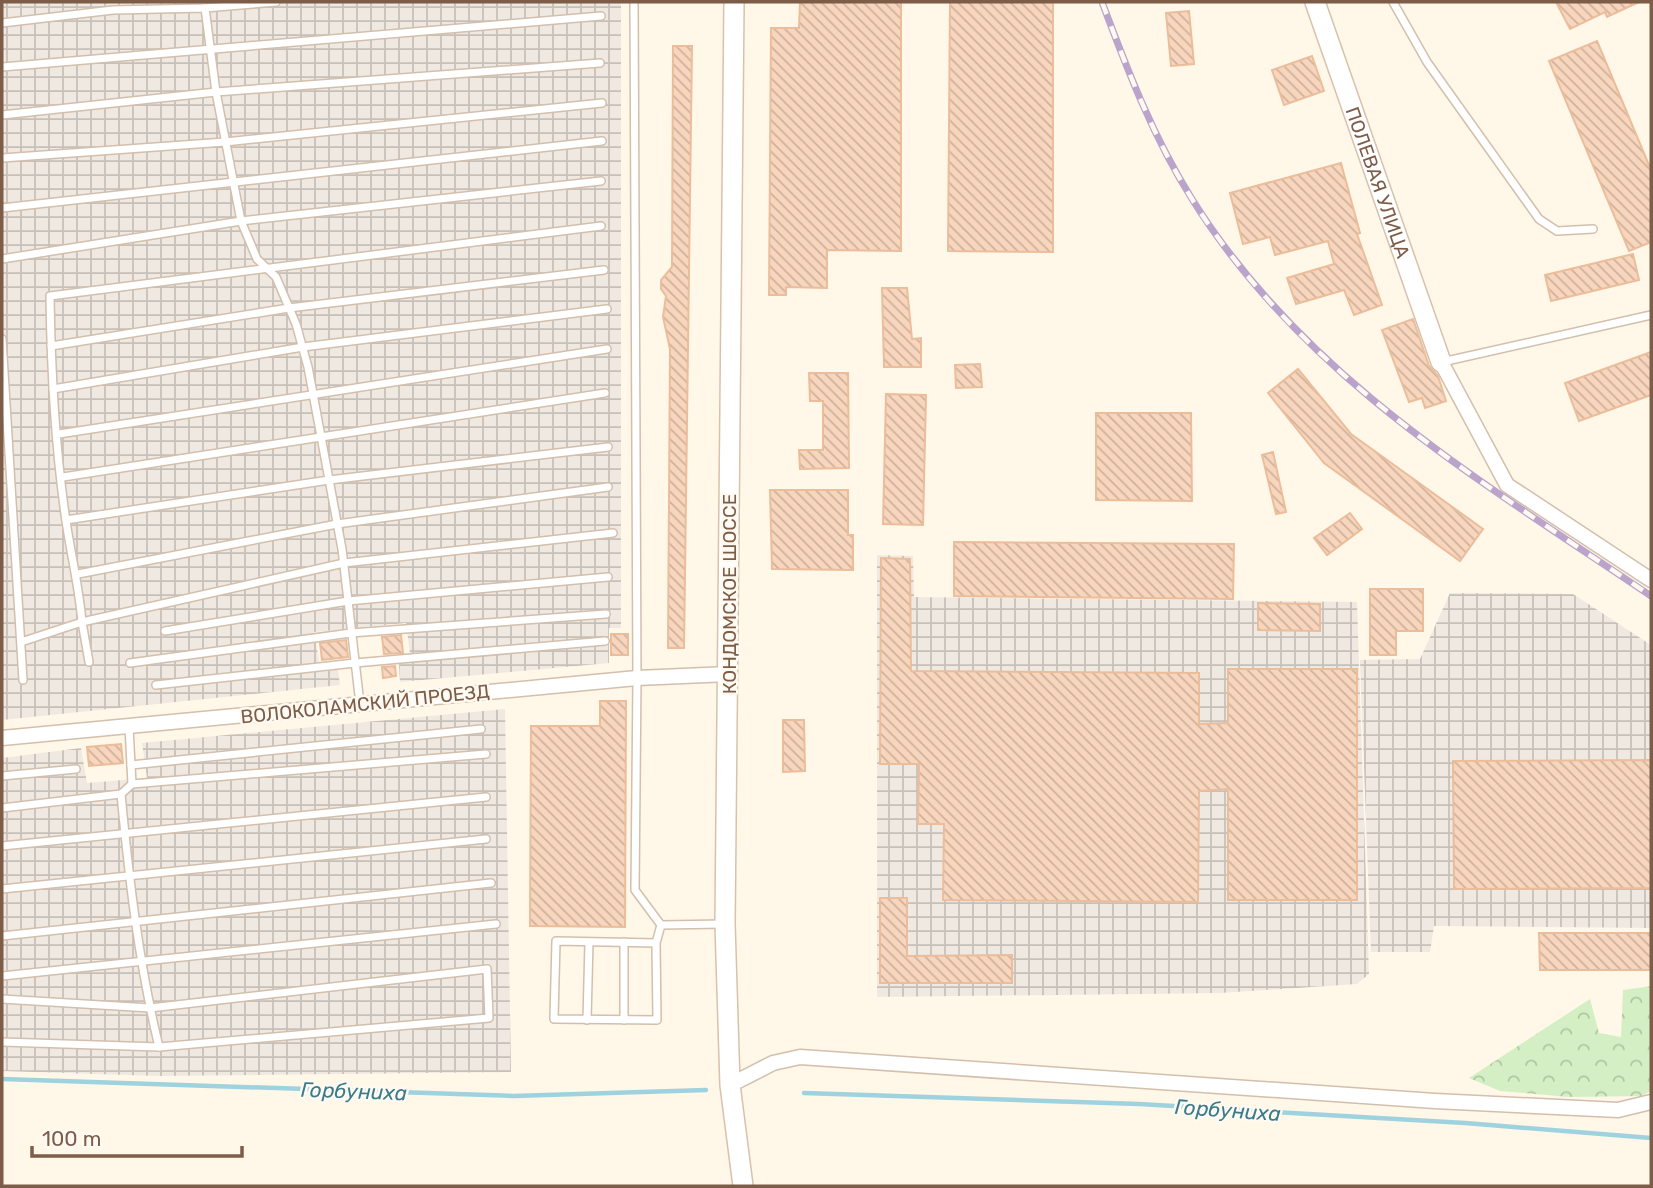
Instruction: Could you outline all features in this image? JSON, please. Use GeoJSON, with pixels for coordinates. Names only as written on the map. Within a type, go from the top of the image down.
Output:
{"type":"FeatureCollection","features":[{"type":"Feature","properties":{"kind":"street","name":"КОНДОМСКОЕ ШОССЕ"},"geometry":{"type":"LineString","coordinates":[[734,2],[725,924],[730,1086],[743,1186]]}},
{"type":"Feature","properties":{"kind":"street","name":"ПОЛЕВАЯ УЛИЦА"},"geometry":{"type":"LineString","coordinates":[[1315,2],[1441,362]]}},
{"type":"Feature","properties":{"kind":"street"},"geometry":{"type":"LineString","coordinates":[[1441,362],[1507,485],[1651,580]]}},
{"type":"Feature","properties":{"kind":"street","name":"ВОЛОКОЛАМСКИЙ ПРОЕЗД"},"geometry":{"type":"LineString","coordinates":[[2,738],[637,678],[729,674]]}},
{"type":"Feature","properties":{"kind":"street"},"geometry":{"type":"LineString","coordinates":[[730,1086],[773,1063],[800,1057],[1436,1101],[1618,1110],[1651,1102]]}},
{"type":"Feature","properties":{"kind":"lane"},"geometry":{"type":"LineString","coordinates":[[2,23],[113,10],[205,8],[276,2]]}},
{"type":"Feature","properties":{"kind":"lane"},"geometry":{"type":"LineString","coordinates":[[634,2],[637,678],[635,890],[661,925]]}},
{"type":"Feature","properties":{"kind":"lane"},"geometry":{"type":"LineString","coordinates":[[1393,2],[1427,62],[1539,219],[1558,232],[1593,229]]}},
{"type":"Feature","properties":{"kind":"lane"},"geometry":{"type":"LineString","coordinates":[[205,8],[213,48],[216,92],[241,222],[257,259],[276,277],[303,347],[344,563],[360,704]]}},
{"type":"Feature","properties":{"kind":"lane"},"geometry":{"type":"LineString","coordinates":[[2,67],[600,16]]}},
{"type":"Feature","properties":{"kind":"lane"},"geometry":{"type":"LineString","coordinates":[[2,115],[216,92],[600,63]]}},
{"type":"Feature","properties":{"kind":"lane"},"geometry":{"type":"LineString","coordinates":[[2,158],[225,142],[602,103]]}},
{"type":"Feature","properties":{"kind":"lane"},"geometry":{"type":"LineString","coordinates":[[2,208],[602,141]]}},
{"type":"Feature","properties":{"kind":"lane"},"geometry":{"type":"LineString","coordinates":[[2,259],[241,222],[601,181]]}},
{"type":"Feature","properties":{"kind":"lane"},"geometry":{"type":"LineString","coordinates":[[89,662],[78,574],[66,520],[53,389],[50,296],[601,226]]}},
{"type":"Feature","properties":{"kind":"lane"},"geometry":{"type":"LineString","coordinates":[[51,346],[289,308],[604,270]]}},
{"type":"Feature","properties":{"kind":"lane"},"geometry":{"type":"LineString","coordinates":[[53,389],[303,347],[607,309]]}},
{"type":"Feature","properties":{"kind":"lane"},"geometry":{"type":"LineString","coordinates":[[1441,362],[1651,316]]}},
{"type":"Feature","properties":{"kind":"lane"},"geometry":{"type":"LineString","coordinates":[[2,339],[23,680]]}},
{"type":"Feature","properties":{"kind":"lane"},"geometry":{"type":"LineString","coordinates":[[59,434],[607,349]]}},
{"type":"Feature","properties":{"kind":"lane"},"geometry":{"type":"LineString","coordinates":[[63,477],[605,393]]}},
{"type":"Feature","properties":{"kind":"lane"},"geometry":{"type":"LineString","coordinates":[[66,520],[329,480],[608,447]]}},
{"type":"Feature","properties":{"kind":"lane"},"geometry":{"type":"LineString","coordinates":[[78,574],[337,524],[608,487]]}},
{"type":"Feature","properties":{"kind":"lane"},"geometry":{"type":"LineString","coordinates":[[21,642],[82,622],[344,563],[613,533]]}},
{"type":"Feature","properties":{"kind":"lane"},"geometry":{"type":"LineString","coordinates":[[165,631],[348,601],[608,577]]}},
{"type":"Feature","properties":{"kind":"lane"},"geometry":{"type":"LineString","coordinates":[[130,663],[351,633],[606,614]]}},
{"type":"Feature","properties":{"kind":"lane"},"geometry":{"type":"LineString","coordinates":[[156,685],[355,663],[605,641]]}},
{"type":"Feature","properties":{"kind":"lane"},"geometry":{"type":"LineString","coordinates":[[128,727],[132,785]]}},
{"type":"Feature","properties":{"kind":"lane"},"geometry":{"type":"LineString","coordinates":[[131,765],[481,729]]}},
{"type":"Feature","properties":{"kind":"lane"},"geometry":{"type":"LineString","coordinates":[[2,808],[121,794],[132,785],[486,754]]}},
{"type":"Feature","properties":{"kind":"lane"},"geometry":{"type":"LineString","coordinates":[[2,776],[76,769]]}},
{"type":"Feature","properties":{"kind":"lane"},"geometry":{"type":"LineString","coordinates":[[121,794],[135,922],[159,1047]]}},
{"type":"Feature","properties":{"kind":"lane"},"geometry":{"type":"LineString","coordinates":[[2,846],[486,797]]}},
{"type":"Feature","properties":{"kind":"lane"},"geometry":{"type":"LineString","coordinates":[[2,889],[486,839]]}},
{"type":"Feature","properties":{"kind":"lane"},"geometry":{"type":"LineString","coordinates":[[2,936],[491,883]]}},
{"type":"Feature","properties":{"kind":"lane"},"geometry":{"type":"LineString","coordinates":[[2,976],[495,924]]}},
{"type":"Feature","properties":{"kind":"lane"},"geometry":{"type":"LineString","coordinates":[[661,925],[725,924]]}},
{"type":"Feature","properties":{"kind":"lane"},"geometry":{"type":"LineString","coordinates":[[656,943],[556,941],[554,1019],[657,1020],[656,943],[661,925]]}},
{"type":"Feature","properties":{"kind":"lane"},"geometry":{"type":"LineString","coordinates":[[587,1020],[589,942]]}},
{"type":"Feature","properties":{"kind":"lane"},"geometry":{"type":"LineString","coordinates":[[624,942],[624,1020]]}},
{"type":"Feature","properties":{"kind":"lane"},"geometry":{"type":"LineString","coordinates":[[2,999],[150,1008],[487,969],[489,1018],[159,1047],[2,1042]]}},
{"type":"Feature","properties":{"kind":"shaded area"},"geometry":{"type":"Polygon","coordinates":[[[2,2],[621,2],[621,628],[609,628],[609,663],[400,682],[399,664],[411,662],[406,623],[314,632],[321,672],[338,670],[340,685],[2,720],[2,2]]]}},
{"type":"Feature","properties":{"kind":"shaded area"},"geometry":{"type":"Polygon","coordinates":[[[877,555],[913,556],[914,597],[1357,602],[1369,974],[1357,984],[1220,993],[877,997],[877,555]]]}},
{"type":"Feature","properties":{"kind":"shaded area"},"geometry":{"type":"Polygon","coordinates":[[[1450,593],[1573,594],[1651,645],[1651,928],[1434,926],[1430,952],[1371,952],[1360,660],[1420,659],[1450,593]]]}},
{"type":"Feature","properties":{"kind":"shaded area"},"geometry":{"type":"Polygon","coordinates":[[[505,709],[511,1072],[157,1076],[2,1071],[2,758],[81,748],[87,783],[147,778],[142,743],[505,709]]]}},
{"type":"Feature","properties":{"kind":"green space"},"geometry":{"type":"Polygon","coordinates":[[[1651,986],[1651,1091],[1641,1096],[1569,1097],[1500,1091],[1469,1078],[1590,999],[1599,1033],[1621,1037],[1623,990],[1651,986]]]}},
{"type":"Feature","properties":{"kind":"building"},"geometry":{"type":"Polygon","coordinates":[[[800,2],[901,2],[901,251],[827,250],[827,288],[786,287],[786,295],[769,295],[771,28],[799,28],[800,2]]]}},
{"type":"Feature","properties":{"kind":"building"},"geometry":{"type":"Polygon","coordinates":[[[950,2],[1053,2],[1053,252],[948,251],[950,2]]]}},
{"type":"Feature","properties":{"kind":"building"},"geometry":{"type":"Polygon","coordinates":[[[1556,2],[1639,2],[1607,17],[1605,12],[1570,29],[1556,2]]]}},
{"type":"Feature","properties":{"kind":"building"},"geometry":{"type":"Polygon","coordinates":[[[1189,11],[1194,64],[1171,66],[1166,13],[1189,11]]]}},
{"type":"Feature","properties":{"kind":"building"},"geometry":{"type":"Polygon","coordinates":[[[1597,41],[1651,170],[1651,242],[1629,251],[1549,61],[1597,41]]]}},
{"type":"Feature","properties":{"kind":"building"},"geometry":{"type":"Polygon","coordinates":[[[673,46],[692,46],[684,648],[668,648],[670,349],[663,317],[666,296],[661,289],[661,280],[672,267],[673,46]]]}},
{"type":"Feature","properties":{"kind":"building"},"geometry":{"type":"Polygon","coordinates":[[[1312,56],[1324,91],[1284,105],[1272,70],[1312,56]]]}},
{"type":"Feature","properties":{"kind":"building"},"geometry":{"type":"Polygon","coordinates":[[[1341,163],[1360,233],[1357,234],[1382,305],[1354,315],[1344,290],[1296,304],[1287,278],[1334,264],[1328,241],[1275,255],[1270,237],[1243,244],[1230,193],[1341,163]]]}},
{"type":"Feature","properties":{"kind":"building"},"geometry":{"type":"Polygon","coordinates":[[[1633,254],[1639,280],[1551,301],[1545,275],[1633,254]]]}},
{"type":"Feature","properties":{"kind":"building"},"geometry":{"type":"Polygon","coordinates":[[[882,288],[907,288],[912,339],[921,338],[921,367],[884,367],[882,288]]]}},
{"type":"Feature","properties":{"kind":"building"},"geometry":{"type":"Polygon","coordinates":[[[1413,319],[1429,366],[1438,376],[1446,401],[1425,408],[1422,398],[1409,402],[1382,330],[1413,319]]]}},
{"type":"Feature","properties":{"kind":"building"},"geometry":{"type":"Polygon","coordinates":[[[1651,352],[1651,395],[1579,421],[1565,383],[1651,352]]]}},
{"type":"Feature","properties":{"kind":"building"},"geometry":{"type":"Polygon","coordinates":[[[980,364],[982,387],[956,388],[955,365],[980,364]]]}},
{"type":"Feature","properties":{"kind":"building"},"geometry":{"type":"Polygon","coordinates":[[[1298,369],[1351,434],[1483,529],[1460,561],[1324,463],[1268,393],[1298,369]]]}},
{"type":"Feature","properties":{"kind":"building"},"geometry":{"type":"Polygon","coordinates":[[[809,373],[848,373],[849,468],[800,469],[799,450],[823,450],[823,401],[810,401],[809,373]]]}},
{"type":"Feature","properties":{"kind":"building"},"geometry":{"type":"Polygon","coordinates":[[[886,394],[926,395],[923,525],[883,524],[886,394]]]}},
{"type":"Feature","properties":{"kind":"building"},"geometry":{"type":"Polygon","coordinates":[[[1096,413],[1191,413],[1192,501],[1096,500],[1096,413]]]}},
{"type":"Feature","properties":{"kind":"building"},"geometry":{"type":"Polygon","coordinates":[[[1273,452],[1286,512],[1276,514],[1262,455],[1273,452]]]}},
{"type":"Feature","properties":{"kind":"building"},"geometry":{"type":"Polygon","coordinates":[[[770,490],[848,490],[848,535],[853,535],[853,570],[772,569],[770,490]]]}},
{"type":"Feature","properties":{"kind":"building"},"geometry":{"type":"Polygon","coordinates":[[[1350,513],[1362,529],[1327,555],[1314,538],[1350,513]]]}},
{"type":"Feature","properties":{"kind":"building"},"geometry":{"type":"Polygon","coordinates":[[[954,542],[1234,544],[1233,599],[954,596],[954,542]]]}},
{"type":"Feature","properties":{"kind":"building"},"geometry":{"type":"Polygon","coordinates":[[[881,558],[910,559],[911,671],[1199,673],[1199,724],[1228,723],[1228,669],[1357,669],[1357,900],[1228,900],[1228,789],[1199,791],[1198,902],[943,900],[944,824],[918,824],[919,764],[880,764],[881,558]]]}},
{"type":"Feature","properties":{"kind":"building"},"geometry":{"type":"Polygon","coordinates":[[[1370,589],[1423,589],[1423,631],[1396,631],[1396,655],[1370,655],[1370,589]]]}},
{"type":"Feature","properties":{"kind":"building"},"geometry":{"type":"Polygon","coordinates":[[[1258,603],[1320,604],[1320,631],[1258,630],[1258,603]]]}},
{"type":"Feature","properties":{"kind":"building"},"geometry":{"type":"Polygon","coordinates":[[[611,634],[628,634],[628,655],[611,655],[611,634]]]}},
{"type":"Feature","properties":{"kind":"building"},"geometry":{"type":"Polygon","coordinates":[[[401,635],[403,653],[384,654],[382,637],[401,635]]]}},
{"type":"Feature","properties":{"kind":"building"},"geometry":{"type":"Polygon","coordinates":[[[346,640],[348,657],[322,660],[320,643],[346,640]]]}},
{"type":"Feature","properties":{"kind":"building"},"geometry":{"type":"Polygon","coordinates":[[[395,666],[396,676],[383,678],[382,667],[395,666]]]}},
{"type":"Feature","properties":{"kind":"building"},"geometry":{"type":"Polygon","coordinates":[[[600,701],[626,701],[625,927],[530,926],[531,726],[600,726],[600,701]]]}},
{"type":"Feature","properties":{"kind":"building"},"geometry":{"type":"Polygon","coordinates":[[[783,720],[804,720],[805,771],[783,772],[783,720]]]}},
{"type":"Feature","properties":{"kind":"building"},"geometry":{"type":"Polygon","coordinates":[[[121,744],[123,763],[89,766],[87,747],[121,744]]]}},
{"type":"Feature","properties":{"kind":"building"},"geometry":{"type":"Polygon","coordinates":[[[1651,760],[1651,888],[1454,889],[1453,761],[1651,760]]]}},
{"type":"Feature","properties":{"kind":"building"},"geometry":{"type":"Polygon","coordinates":[[[880,898],[907,898],[907,956],[1012,955],[1012,983],[880,983],[880,898]]]}},
{"type":"Feature","properties":{"kind":"building"},"geometry":{"type":"Polygon","coordinates":[[[1539,933],[1651,933],[1651,970],[1540,970],[1539,933]]]}},
{"type":"Feature","properties":{"kind":"waterway","name":"Горбуниха"},"geometry":{"type":"LineString","coordinates":[[2,1079],[514,1096],[706,1090]]}},
{"type":"Feature","properties":{"kind":"waterway","name":"Горбуниха"},"geometry":{"type":"LineString","coordinates":[[804,1093],[1139,1104],[1465,1123],[1651,1138]]}},
{"type":"Feature","properties":{"kind":"railway"},"geometry":{"type":"LineString","coordinates":[[1102,2],[1142,102],[1178,175],[1237,262],[1287,320],[1341,373],[1399,421],[1460,467],[1651,596]]}}]}
